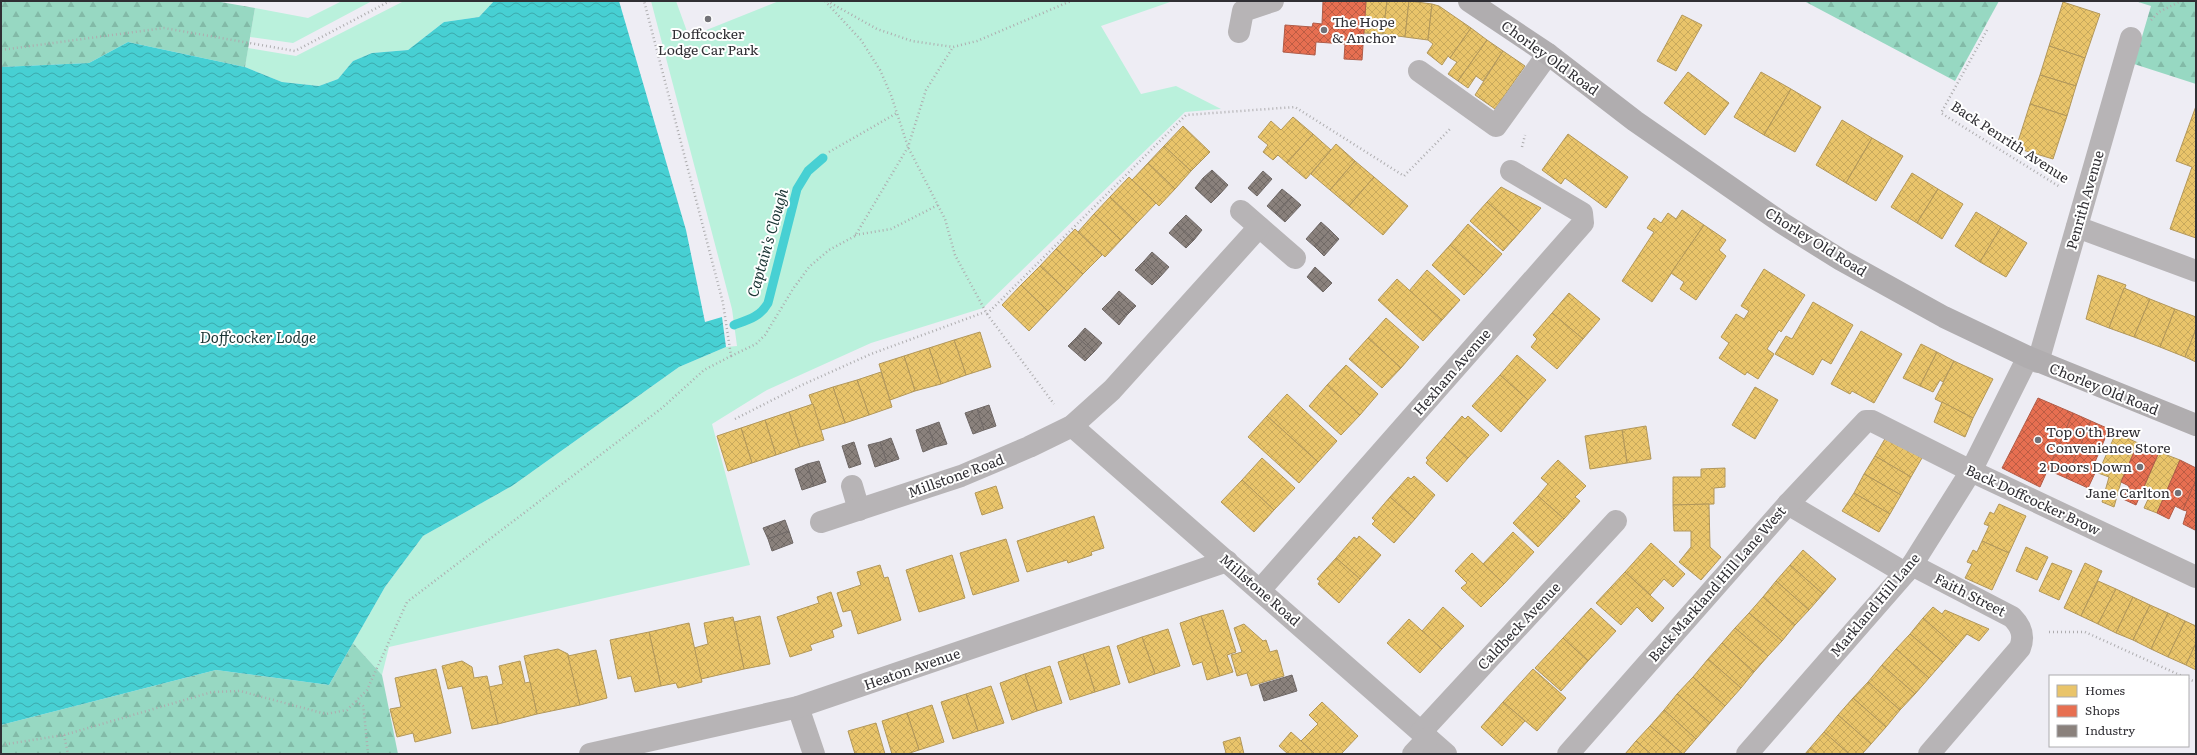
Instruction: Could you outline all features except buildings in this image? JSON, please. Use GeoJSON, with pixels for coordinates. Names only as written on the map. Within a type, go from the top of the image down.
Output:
{"type":"FeatureCollection","features":[{"type":"Feature","properties":{"kind":"main road","name":"Chorley Old Road"},"geometry":{"type":"LineString","coordinates":[[1469,1],[1548,54],[1635,121],[1788,227],[1841,260],[1904,296],[2033,360],[2196,425]]}},
{"type":"Feature","properties":{"kind":"street"},"geometry":{"type":"LineString","coordinates":[[1239,32],[1243,11],[1273,1]]}},
{"type":"Feature","properties":{"kind":"street","name":"Penrith Avenue"},"geometry":{"type":"LineString","coordinates":[[2033,360],[2077,227],[2131,38]]}},
{"type":"Feature","properties":{"kind":"street"},"geometry":{"type":"LineString","coordinates":[[1419,71],[1496,126],[1548,54]]}},
{"type":"Feature","properties":{"kind":"street","name":"Hexham Avenue"},"geometry":{"type":"LineString","coordinates":[[1260,590],[1583,223],[1582,213],[1511,171]]}},
{"type":"Feature","properties":{"kind":"street"},"geometry":{"type":"LineString","coordinates":[[1241,211],[1295,258]]}},
{"type":"Feature","properties":{"kind":"street","name":"Millstone Road"},"geometry":{"type":"LineString","coordinates":[[821,522],[968,473],[1029,448],[1072,426],[1112,390],[1259,227]]}},
{"type":"Feature","properties":{"kind":"street"},"geometry":{"type":"LineString","coordinates":[[2077,227],[2196,271]]}},
{"type":"Feature","properties":{"kind":"street","name":"Markland Hill Lane"},"geometry":{"type":"LineString","coordinates":[[1747,754],[1908,569],[1971,471],[2033,360]]}},
{"type":"Feature","properties":{"kind":"street","name":"Back Doffcocker Brow"},"geometry":{"type":"LineString","coordinates":[[1872,421],[1971,471],[2196,577]]}},
{"type":"Feature","properties":{"kind":"street","name":"Back Markland Hill Lane West"},"geometry":{"type":"LineString","coordinates":[[1568,754],[1788,504],[1861,424],[1872,421]]}},
{"type":"Feature","properties":{"kind":"street","name":"Millstone Road"},"geometry":{"type":"LineString","coordinates":[[1072,426],[1446,754]]}},
{"type":"Feature","properties":{"kind":"street"},"geometry":{"type":"LineString","coordinates":[[852,486],[859,510]]}},
{"type":"Feature","properties":{"kind":"street","name":"Faith Street"},"geometry":{"type":"LineString","coordinates":[[1788,504],[1908,569],[2012,617],[2019,624],[2022,632]]}},
{"type":"Feature","properties":{"kind":"street","name":"Caldbeck Avenue"},"geometry":{"type":"LineString","coordinates":[[1413,754],[1425,735],[1616,520]]}},
{"type":"Feature","properties":{"kind":"street","name":"Heaton Avenue"},"geometry":{"type":"LineString","coordinates":[[590,754],[798,707],[1227,561]]}},
{"type":"Feature","properties":{"kind":"street"},"geometry":{"type":"LineString","coordinates":[[1929,754],[2020,648],[2022,632]]}},
{"type":"Feature","properties":{"kind":"street"},"geometry":{"type":"LineString","coordinates":[[798,707],[814,754]]}},
{"type":"Feature","properties":{"kind":"path"},"geometry":{"type":"LineString","coordinates":[[1,50],[164,28],[295,51],[390,1]]}},
{"type":"Feature","properties":{"kind":"path"},"geometry":{"type":"LineString","coordinates":[[644,1],[724,303],[731,356]]}},
{"type":"Feature","properties":{"kind":"path"},"geometry":{"type":"LineString","coordinates":[[826,1],[876,29],[912,41],[953,47],[977,41],[1071,1]]}},
{"type":"Feature","properties":{"kind":"path"},"geometry":{"type":"LineString","coordinates":[[826,1],[861,40],[880,70],[908,146],[945,218],[955,255],[986,313],[1072,426]]}},
{"type":"Feature","properties":{"kind":"path"},"geometry":{"type":"LineString","coordinates":[[2131,38],[2159,12],[2181,1]]}},
{"type":"Feature","properties":{"kind":"path","name":"Back Penrith Avenue"},"geometry":{"type":"LineString","coordinates":[[1987,30],[1941,113],[2084,202]]}},
{"type":"Feature","properties":{"kind":"path"},"geometry":{"type":"LineString","coordinates":[[855,236],[908,146],[926,90],[953,47]]}},
{"type":"Feature","properties":{"kind":"path"},"geometry":{"type":"LineString","coordinates":[[735,419],[802,385],[871,354],[986,313],[1186,115],[1295,107],[1404,176],[1454,124]]}},
{"type":"Feature","properties":{"kind":"path"},"geometry":{"type":"LineString","coordinates":[[829,152],[897,113]]}},
{"type":"Feature","properties":{"kind":"path"},"geometry":{"type":"LineString","coordinates":[[1,745],[64,735],[212,692],[227,690],[240,691],[326,714],[347,710],[367,690],[407,602],[662,408],[696,375],[756,344],[765,335],[793,289],[810,267],[829,250],[855,236],[896,227],[938,205]]}},
{"type":"Feature","properties":{"kind":"path"},"geometry":{"type":"LineString","coordinates":[[2022,632],[2085,632],[2180,675]]}},
{"type":"Feature","properties":{"kind":"path"},"geometry":{"type":"LineString","coordinates":[[356,701],[363,706],[368,754]]}},
{"type":"Feature","properties":{"kind":"path"},"geometry":{"type":"LineString","coordinates":[[64,735],[68,754]]}},
{"type":"Feature","properties":{"kind":"green space"},"geometry":{"type":"Polygon","coordinates":[[[1,1],[215,1],[255,8],[245,67],[128,42],[89,63],[1,67],[1,1]]]}},
{"type":"Feature","properties":{"kind":"green space"},"geometry":{"type":"Polygon","coordinates":[[[342,1],[372,1],[293,43],[250,37],[255,8],[308,18],[342,1]]]}},
{"type":"Feature","properties":{"kind":"green space"},"geometry":{"type":"Polygon","coordinates":[[[404,1],[494,1],[479,17],[444,22],[408,50],[372,53],[353,61],[338,79],[319,86],[282,82],[245,67],[248,48],[296,56],[404,1]]]}},
{"type":"Feature","properties":{"kind":"green space"},"geometry":{"type":"Polygon","coordinates":[[[651,1],[676,1],[689,37],[779,1],[1173,1],[1101,26],[1141,94],[1176,86],[1221,109],[1185,112],[983,308],[871,343],[767,390],[712,424],[750,565],[389,647],[382,675],[353,643],[385,587],[423,536],[512,486],[679,367],[726,347],[737,346],[732,309],[651,1]]]}},
{"type":"Feature","properties":{"kind":"green space"},"geometry":{"type":"Polygon","coordinates":[[[1804,1],[1999,1],[1955,81],[1804,1]]]}},
{"type":"Feature","properties":{"kind":"green space"},"geometry":{"type":"Polygon","coordinates":[[[2135,1],[2196,1],[2196,84],[2134,64],[2151,6],[2135,1]]]}},
{"type":"Feature","properties":{"kind":"green space"},"geometry":{"type":"Polygon","coordinates":[[[353,643],[382,675],[398,754],[1,754],[1,725],[216,670],[329,685],[353,643]]]}},
{"type":"Feature","properties":{"kind":"water","name":"Doffcocker Lodge"},"geometry":{"type":"Polygon","coordinates":[[[494,1],[619,1],[686,230],[705,322],[722,317],[726,347],[679,367],[512,486],[423,536],[385,587],[329,685],[216,670],[1,725],[1,67],[89,63],[128,42],[245,67],[282,82],[319,86],[338,79],[353,61],[372,53],[408,50],[444,22],[479,17],[494,1]]]}},
{"type":"Feature","properties":{"kind":"waterway","name":"Captain's Clough"},"geometry":{"type":"LineString","coordinates":[[734,325],[749,320],[757,315],[768,303],[797,189],[808,171],[823,158]]}},
{"type":"Feature","properties":{"kind":"place","name":"Doffcocker Lodge Car Park"},"geometry":{"type":"Point","coordinates":[708,19]}},
{"type":"Feature","properties":{"kind":"place","name":"The Hope & Anchor"},"geometry":{"type":"Point","coordinates":[1324,30]}},
{"type":"Feature","properties":{"kind":"place","name":"Top O'th Brew Convenience Store"},"geometry":{"type":"Point","coordinates":[2038,440]}},
{"type":"Feature","properties":{"kind":"place","name":"2 Doors Down"},"geometry":{"type":"Point","coordinates":[2140,467]}},
{"type":"Feature","properties":{"kind":"place","name":"Jane Carlton"},"geometry":{"type":"Point","coordinates":[2178,493]}}]}
